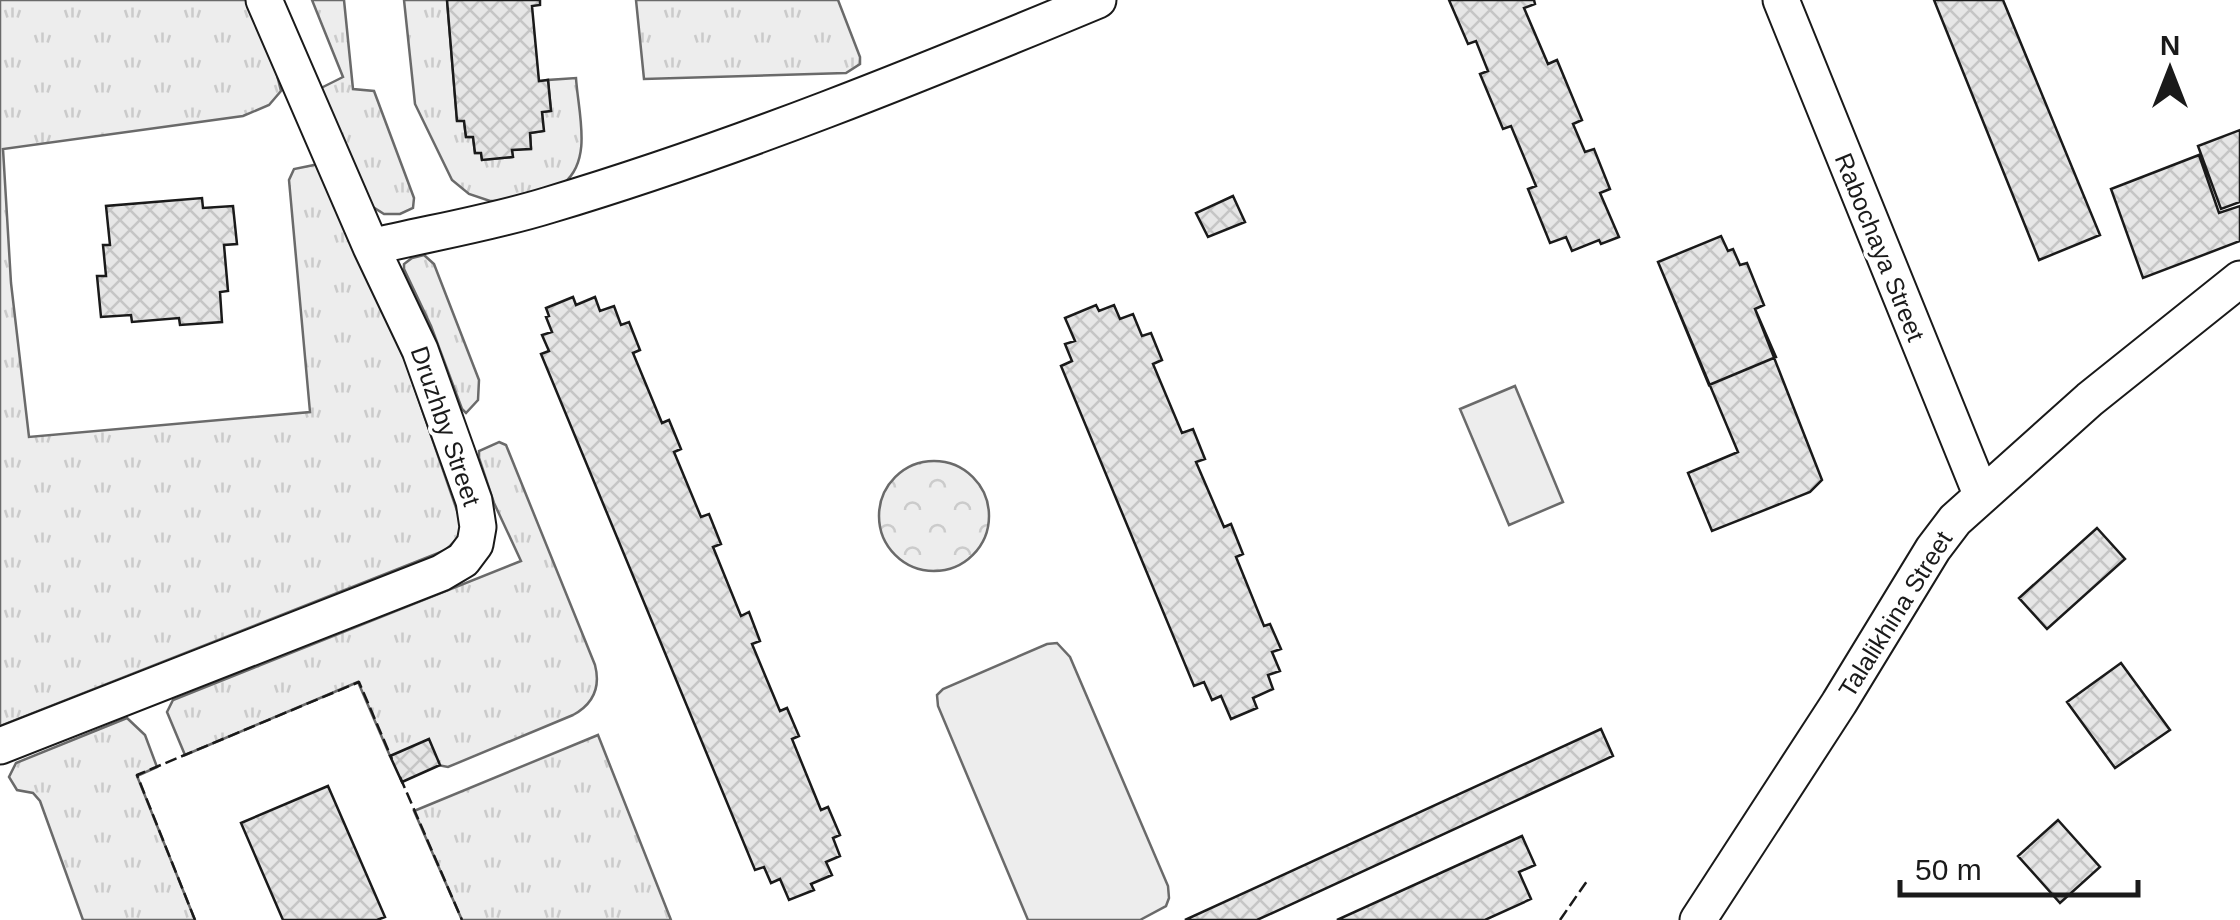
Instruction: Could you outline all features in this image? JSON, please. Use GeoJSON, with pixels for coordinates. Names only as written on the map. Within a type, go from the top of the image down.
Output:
{"type":"FeatureCollection","features":[{"type":"Feature","properties":{"kind":"street","name":"Druzhby Street"},"geometry":{"type":"LineString","coordinates":[[0,746],[441,573],[470,552],[478,527],[474,501],[420,350],[264,0]]}},
{"type":"Feature","properties":{"kind":"street"},"geometry":{"type":"LineString","coordinates":[[371,247],[524,212],[643,174],[855,100],[1098,0]]}},
{"type":"Feature","properties":{"kind":"street","name":"Rabochaya Street"},"geometry":{"type":"LineString","coordinates":[[1781,0],[1981,494]]}},
{"type":"Feature","properties":{"kind":"street","name":"Talalikhina Street"},"geometry":{"type":"LineString","coordinates":[[1698,920],[1934,549],[1981,494],[2132,364],[2240,279]]}},
{"type":"Feature","properties":{"kind":"green space"},"geometry":{"type":"Polygon","coordinates":[[[0,0],[246,0],[274,63],[281,91],[269,105],[243,116],[3,149],[11,283],[29,437],[310,412],[289,180],[294,169],[319,164],[406,363],[462,525],[458,538],[446,550],[0,726],[0,0]]]}},
{"type":"Feature","properties":{"kind":"green space"},"geometry":{"type":"Polygon","coordinates":[[[312,0],[344,0],[353,89],[374,91],[414,198],[413,208],[400,214],[384,214],[373,207],[321,88],[343,77],[312,0]]]}},
{"type":"Feature","properties":{"kind":"green space"},"geometry":{"type":"Polygon","coordinates":[[[404,0],[447,0],[457,120],[464,121],[466,137],[473,137],[475,153],[481,153],[482,160],[512,157],[512,150],[531,148],[530,133],[543,131],[542,112],[551,111],[548,80],[576,78],[581,148],[573,173],[564,183],[490,201],[469,194],[452,180],[415,104],[404,0]]]}},
{"type":"Feature","properties":{"kind":"green space"},"geometry":{"type":"Polygon","coordinates":[[[636,0],[838,0],[860,64],[846,73],[644,79],[636,0]]]}},
{"type":"Feature","properties":{"kind":"green space"},"geometry":{"type":"Polygon","coordinates":[[[424,255],[434,264],[479,380],[478,400],[466,413],[404,269],[412,258],[424,255]]]}},
{"type":"Feature","properties":{"kind":"green space"},"geometry":{"type":"Polygon","coordinates":[[[499,442],[506,445],[595,665],[596,688],[586,706],[448,767],[390,756],[358,682],[185,755],[167,712],[173,700],[521,561],[494,503],[479,458],[479,451],[499,442]]]}},
{"type":"Feature","properties":{"kind":"green space"},"geometry":{"type":"Polygon","coordinates":[[[934,461],[955,466],[973,477],[984,495],[989,516],[984,537],[973,555],[955,566],[934,571],[913,566],[895,555],[884,537],[879,516],[884,495],[895,477],[913,466],[934,461]]]}},
{"type":"Feature","properties":{"kind":"green space"},"geometry":{"type":"Polygon","coordinates":[[[127,718],[145,735],[157,767],[137,776],[195,920],[83,920],[40,801],[33,793],[17,790],[9,777],[16,763],[127,718]]]}},
{"type":"Feature","properties":{"kind":"green space"},"geometry":{"type":"Polygon","coordinates":[[[598,735],[671,920],[462,920],[414,811],[598,735]]]}},
{"type":"Feature","properties":{"kind":"shaded area"},"geometry":{"type":"Polygon","coordinates":[[[1515,386],[1563,502],[1509,525],[1460,409],[1515,386]]]}},
{"type":"Feature","properties":{"kind":"shaded area"},"geometry":{"type":"Polygon","coordinates":[[[1057,643],[1070,657],[1168,886],[1166,906],[1140,920],[1028,920],[938,706],[937,695],[943,689],[1057,643]]]}},
{"type":"Feature","properties":{"kind":"building"},"geometry":{"type":"Polygon","coordinates":[[[447,0],[540,0],[540,5],[532,6],[539,81],[548,80],[551,111],[542,112],[544,131],[530,133],[531,149],[512,150],[513,157],[482,160],[481,153],[475,153],[473,137],[466,137],[464,121],[457,121],[447,0]]]}},
{"type":"Feature","properties":{"kind":"building"},"geometry":{"type":"Polygon","coordinates":[[[1449,0],[1534,0],[1535,4],[1524,8],[1548,64],[1557,60],[1582,120],[1573,124],[1585,152],[1594,149],[1610,189],[1600,193],[1619,237],[1572,251],[1566,237],[1550,243],[1528,189],[1536,186],[1511,126],[1503,129],[1480,74],[1488,71],[1476,41],[1468,44],[1449,0]]]}},
{"type":"Feature","properties":{"kind":"building"},"geometry":{"type":"Polygon","coordinates":[[[1934,0],[2003,0],[2100,235],[2039,260],[1934,0]]]}},
{"type":"Feature","properties":{"kind":"building"},"geometry":{"type":"Polygon","coordinates":[[[2240,130],[2240,202],[2221,209],[2198,146],[2240,130]]]}},
{"type":"Feature","properties":{"kind":"building"},"geometry":{"type":"Polygon","coordinates":[[[2199,155],[2219,213],[2240,206],[2240,241],[2143,278],[2111,189],[2199,155]]]}},
{"type":"Feature","properties":{"kind":"building"},"geometry":{"type":"Polygon","coordinates":[[[1233,196],[1245,222],[1208,237],[1196,213],[1233,196]]]}},
{"type":"Feature","properties":{"kind":"building"},"geometry":{"type":"Polygon","coordinates":[[[202,198],[203,208],[233,206],[237,244],[224,245],[228,291],[220,292],[222,322],[180,325],[179,318],[132,322],[131,315],[101,317],[97,276],[106,276],[103,245],[110,245],[106,206],[202,198]]]}},
{"type":"Feature","properties":{"kind":"building"},"geometry":{"type":"Polygon","coordinates":[[[1721,236],[1740,265],[1747,263],[1764,305],[1755,309],[1776,357],[1709,385],[1658,262],[1721,236]]]}},
{"type":"Feature","properties":{"kind":"building"},"geometry":{"type":"Polygon","coordinates":[[[1721,236],[1740,265],[1747,263],[1764,305],[1755,309],[1822,480],[1810,492],[1712,531],[1688,473],[1738,452],[1658,262],[1721,236]]]}},
{"type":"Feature","properties":{"kind":"building"},"geometry":{"type":"Polygon","coordinates":[[[573,297],[576,305],[595,297],[600,311],[614,306],[621,325],[629,322],[640,350],[633,353],[662,423],[669,420],[681,449],[674,452],[701,517],[709,514],[721,544],[713,547],[741,616],[749,612],[760,641],[752,644],[780,711],[787,708],[799,736],[792,739],[821,810],[828,807],[840,835],[833,838],[840,856],[826,862],[832,875],[811,884],[814,890],[789,900],[780,879],[771,883],[764,867],[755,870],[541,354],[549,351],[542,335],[552,332],[546,308],[573,297]]]}},
{"type":"Feature","properties":{"kind":"building"},"geometry":{"type":"Polygon","coordinates":[[[1096,305],[1099,311],[1114,305],[1120,319],[1133,314],[1142,336],[1151,333],[1162,360],[1153,364],[1182,433],[1193,429],[1205,459],[1196,462],[1224,527],[1231,524],[1243,554],[1236,557],[1264,626],[1270,624],[1281,649],[1272,652],[1280,671],[1268,675],[1273,689],[1253,698],[1257,708],[1231,719],[1221,696],[1212,700],[1204,682],[1194,686],[1061,366],[1072,361],[1065,344],[1075,341],[1065,318],[1096,305]]]}},
{"type":"Feature","properties":{"kind":"building"},"geometry":{"type":"Polygon","coordinates":[[[2097,528],[2125,559],[2047,629],[2019,598],[2097,528]]]}},
{"type":"Feature","properties":{"kind":"building"},"geometry":{"type":"Polygon","coordinates":[[[2121,663],[2170,730],[2115,768],[2067,702],[2121,663]]]}},
{"type":"Feature","properties":{"kind":"building"},"geometry":{"type":"Polygon","coordinates":[[[1601,729],[1613,756],[1257,920],[1185,920],[1601,729]]]}},
{"type":"Feature","properties":{"kind":"building"},"geometry":{"type":"Polygon","coordinates":[[[429,739],[440,765],[402,782],[390,756],[429,739]]]}},
{"type":"Feature","properties":{"kind":"building"},"geometry":{"type":"Polygon","coordinates":[[[429,739],[440,765],[402,782],[390,756],[429,739]]]}},
{"type":"Feature","properties":{"kind":"building"},"geometry":{"type":"Polygon","coordinates":[[[328,786],[385,917],[283,920],[241,823],[328,786]]]}},
{"type":"Feature","properties":{"kind":"building"},"geometry":{"type":"Polygon","coordinates":[[[2058,820],[2100,867],[2060,903],[2018,856],[2058,820]]]}},
{"type":"Feature","properties":{"kind":"building"},"geometry":{"type":"Polygon","coordinates":[[[1522,836],[1535,865],[1519,872],[1531,899],[1485,920],[1337,920],[1522,836]]]}},
{"type":"Feature","properties":{"kind":"fence"},"geometry":{"type":"LineString","coordinates":[[195,920],[137,775],[359,682],[392,759]]}},
{"type":"Feature","properties":{"kind":"fence"},"geometry":{"type":"LineString","coordinates":[[400,777],[462,920]]}},
{"type":"Feature","properties":{"kind":"fence"},"geometry":{"type":"LineString","coordinates":[[1560,920],[1587,881]]}}]}
